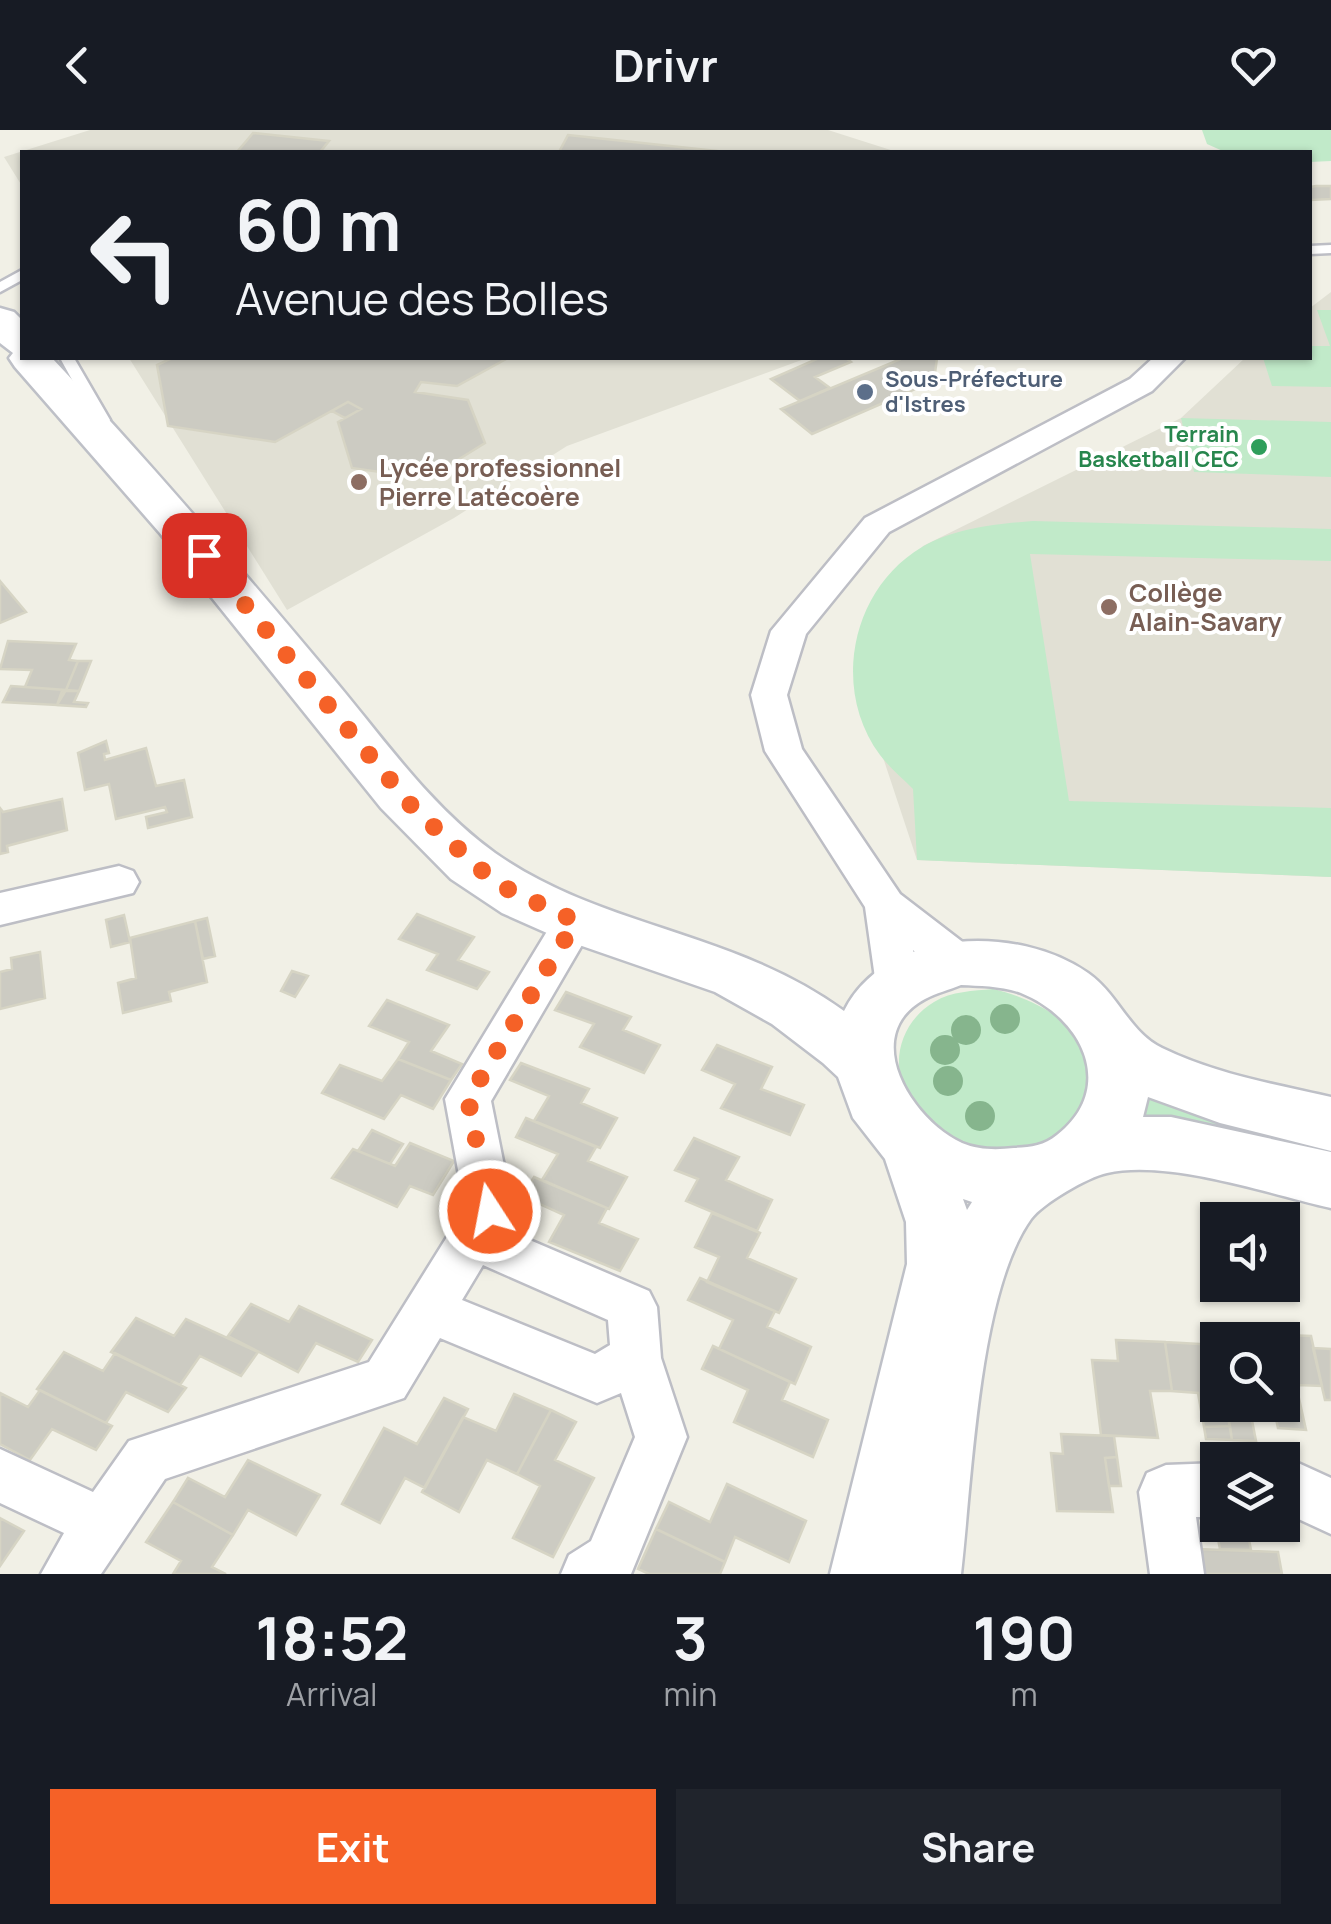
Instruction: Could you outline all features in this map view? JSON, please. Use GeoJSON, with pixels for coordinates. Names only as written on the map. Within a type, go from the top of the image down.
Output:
{"type":"FeatureCollection","features":[{"type":"Feature","properties":{"kind":"main road"},"geometry":{"type":"LineString","coordinates":[[0,309],[11,281]]}},
{"type":"Feature","properties":{"kind":"main road"},"geometry":{"type":"LineString","coordinates":[[0,320],[20,344]]}},
{"type":"Feature","properties":{"kind":"main road"},"geometry":{"type":"LineString","coordinates":[[33,360],[204,555],[414,809],[497,884],[576,921],[717,968],[807,984],[893,989]]}},
{"type":"Feature","properties":{"kind":"main road"},"geometry":{"type":"LineString","coordinates":[[958,962],[992,962],[1029,971],[1065,989],[1092,1012],[1116,1052],[1120,1089],[1116,1113],[1094,1146],[1075,1160],[1031,1176],[973,1174],[946,1166],[913,1147],[891,1128],[869,1094],[861,1060],[869,1020],[893,989],[921,972],[958,962]]}},
{"type":"Feature","properties":{"kind":"main road"},"geometry":{"type":"LineString","coordinates":[[717,968],[820,1023],[861,1060]]}},
{"type":"Feature","properties":{"kind":"main road"},"geometry":{"type":"LineString","coordinates":[[1116,1052],[1144,1069],[1204,1092],[1331,1124]]}},
{"type":"Feature","properties":{"kind":"main road"},"geometry":{"type":"LineString","coordinates":[[1094,1146],[1171,1144],[1331,1180]]}},
{"type":"Feature","properties":{"kind":"main road"},"geometry":{"type":"LineString","coordinates":[[868,1574],[940,1264],[939,1222],[913,1147]]}},
{"type":"Feature","properties":{"kind":"main road"},"geometry":{"type":"LineString","coordinates":[[924,1574],[951,1360],[969,1271],[1008,1199],[1031,1176]]}},
{"type":"Feature","properties":{"kind":"street"},"geometry":{"type":"LineString","coordinates":[[958,962],[885,905],[784,750],[768,695],[788,631],[877,525],[1141,385],[1168,360]]}},
{"type":"Feature","properties":{"kind":"street"},"geometry":{"type":"LineString","coordinates":[[0,909],[119,882]]}},
{"type":"Feature","properties":{"kind":"street"},"geometry":{"type":"LineString","coordinates":[[885,905],[893,989]]}},
{"type":"Feature","properties":{"kind":"street"},"geometry":{"type":"LineString","coordinates":[[68,1574],[148,1458],[386,1381],[490,1211],[468,1099],[576,921]]}},
{"type":"Feature","properties":{"kind":"street"},"geometry":{"type":"LineString","coordinates":[[473,1238],[632,1307],[636,1358],[660,1438],[610,1560],[588,1574]]}},
{"type":"Feature","properties":{"kind":"street"},"geometry":{"type":"LineString","coordinates":[[430,1310],[597,1379],[636,1358]]}},
{"type":"Feature","properties":{"kind":"street"},"geometry":{"type":"LineString","coordinates":[[0,1475],[103,1524]]}},
{"type":"Feature","properties":{"kind":"street"},"geometry":{"type":"LineString","coordinates":[[1177,1574],[1166,1492],[1200,1491]]}},
{"type":"Feature","properties":{"kind":"street"},"geometry":{"type":"LineString","coordinates":[[1300,1491],[1331,1507]]}},
{"type":"Feature","properties":{"kind":"shaded area"},"geometry":{"type":"Polygon","coordinates":[[[90,130],[828,130],[891,150],[26,150],[90,130]]]}},
{"type":"Feature","properties":{"kind":"shaded area"},"geometry":{"type":"Polygon","coordinates":[[[20,152],[20,183],[4,157],[20,152]]]}},
{"type":"Feature","properties":{"kind":"shaded area","name":"Collège Alain-Savary"},"geometry":{"type":"Polygon","coordinates":[[[1331,292],[1331,877],[917,860],[853,667],[923,546],[1181,418],[1243,360],[1312,360],[1312,306],[1331,292]]]}},
{"type":"Feature","properties":{"kind":"shaded area","name":"Lycée professionnel Pierre Latécoère"},"geometry":{"type":"Polygon","coordinates":[[[130,360],[802,360],[567,446],[454,518],[287,610],[130,360]]]}},
{"type":"Feature","properties":{"kind":"green space"},"geometry":{"type":"Polygon","coordinates":[[[1202,130],[1331,130],[1331,161],[1312,162],[1312,150],[1220,150],[1207,144],[1202,130]]]}},
{"type":"Feature","properties":{"kind":"green space"},"geometry":{"type":"Polygon","coordinates":[[[1317,310],[1331,310],[1331,387],[1272,386],[1264,360],[1312,360],[1312,346],[1330,346],[1317,310]]]}},
{"type":"Feature","properties":{"kind":"green space","name":"Terrain Basketball CEC"},"geometry":{"type":"Polygon","coordinates":[[[1181,418],[1331,422],[1331,477],[1194,472],[1181,418]]]}},
{"type":"Feature","properties":{"kind":"green space"},"geometry":{"type":"Polygon","coordinates":[[[1033,521],[1331,529],[1331,561],[1030,554],[1069,801],[1331,808],[1331,877],[917,860],[913,789],[880,755],[865,729],[856,701],[856,642],[865,614],[898,565],[922,547],[962,531],[1033,521]]]}},
{"type":"Feature","properties":{"kind":"green space"},"geometry":{"type":"Polygon","coordinates":[[[993,989],[1054,1015],[1083,1045],[1090,1063],[1090,1084],[1071,1128],[1047,1145],[1027,1151],[983,1149],[942,1131],[911,1101],[900,1074],[905,1034],[922,1011],[948,996],[993,989]]]}},
{"type":"Feature","properties":{"kind":"green space"},"geometry":{"type":"Polygon","coordinates":[[[1146,1087],[1331,1142],[1331,1167],[1141,1128],[1146,1087]]]}},
{"type":"Feature","properties":{"kind":"building"},"geometry":{"type":"Polygon","coordinates":[[[253,133],[329,141],[322,150],[239,150],[253,133]]]}},
{"type":"Feature","properties":{"kind":"building"},"geometry":{"type":"Polygon","coordinates":[[[568,135],[707,150],[560,150],[568,135]]]}},
{"type":"Feature","properties":{"kind":"building"},"geometry":{"type":"Polygon","coordinates":[[[1331,186],[1331,199],[1312,200],[1312,187],[1331,186]]]}},
{"type":"Feature","properties":{"kind":"building","name":"Lycée professionnel Pierre Latécoère"},"geometry":{"type":"Polygon","coordinates":[[[168,360],[504,360],[457,386],[421,382],[415,392],[468,400],[485,443],[427,479],[352,468],[338,422],[361,409],[348,402],[275,442],[168,426],[157,365],[168,360]]]}},
{"type":"Feature","properties":{"kind":"building"},"geometry":{"type":"Polygon","coordinates":[[[814,360],[851,362],[815,377],[830,388],[800,401],[771,379],[814,360]]]}},
{"type":"Feature","properties":{"kind":"building","name":"Sous-Préfecture d'Istres"},"geometry":{"type":"Polygon","coordinates":[[[898,360],[937,360],[934,381],[812,434],[781,409],[898,360]]]}},
{"type":"Feature","properties":{"kind":"building"},"geometry":{"type":"Polygon","coordinates":[[[348,402],[361,409],[345,418],[332,411],[348,402]]]}},
{"type":"Feature","properties":{"kind":"building"},"geometry":{"type":"Polygon","coordinates":[[[0,581],[26,612],[0,623],[0,581]]]}},
{"type":"Feature","properties":{"kind":"building"},"geometry":{"type":"Polygon","coordinates":[[[8,641],[76,644],[69,660],[78,661],[66,690],[25,687],[32,670],[0,669],[8,641]]]}},
{"type":"Feature","properties":{"kind":"building"},"geometry":{"type":"Polygon","coordinates":[[[78,661],[91,661],[79,691],[66,690],[78,661]]]}},
{"type":"Feature","properties":{"kind":"building"},"geometry":{"type":"Polygon","coordinates":[[[11,686],[66,690],[57,705],[3,702],[11,686]]]}},
{"type":"Feature","properties":{"kind":"building"},"geometry":{"type":"Polygon","coordinates":[[[62,691],[79,691],[74,702],[88,703],[86,707],[57,705],[62,691]]]}},
{"type":"Feature","properties":{"kind":"building"},"geometry":{"type":"Polygon","coordinates":[[[106,741],[109,753],[104,754],[105,760],[146,748],[156,786],[184,780],[192,817],[148,828],[146,817],[167,812],[165,807],[116,819],[109,784],[85,790],[78,753],[106,741]]]}},
{"type":"Feature","properties":{"kind":"building"},"geometry":{"type":"Polygon","coordinates":[[[62,799],[67,830],[7,846],[8,852],[0,854],[0,808],[3,812],[62,799]]]}},
{"type":"Feature","properties":{"kind":"building"},"geometry":{"type":"Polygon","coordinates":[[[417,914],[474,937],[458,960],[489,972],[477,989],[427,970],[438,954],[399,939],[417,914]]]}},
{"type":"Feature","properties":{"kind":"building"},"geometry":{"type":"Polygon","coordinates":[[[124,915],[130,942],[111,947],[106,920],[124,915]]]}},
{"type":"Feature","properties":{"kind":"building"},"geometry":{"type":"Polygon","coordinates":[[[207,918],[215,956],[203,959],[195,921],[207,918]]]}},
{"type":"Feature","properties":{"kind":"building"},"geometry":{"type":"Polygon","coordinates":[[[195,921],[207,982],[169,992],[171,1001],[123,1013],[118,983],[136,978],[130,938],[195,921]]]}},
{"type":"Feature","properties":{"kind":"building"},"geometry":{"type":"Polygon","coordinates":[[[40,952],[45,998],[0,1009],[0,972],[12,969],[11,958],[40,952]]]}},
{"type":"Feature","properties":{"kind":"building"},"geometry":{"type":"Polygon","coordinates":[[[292,971],[308,976],[295,997],[281,991],[292,971]]]}},
{"type":"Feature","properties":{"kind":"building"},"geometry":{"type":"Polygon","coordinates":[[[566,992],[631,1017],[623,1030],[660,1045],[644,1073],[580,1047],[594,1024],[555,1010],[566,992]]]}},
{"type":"Feature","properties":{"kind":"building"},"geometry":{"type":"Polygon","coordinates":[[[387,1000],[449,1025],[431,1051],[462,1064],[451,1080],[398,1059],[409,1042],[369,1026],[387,1000]]]}},
{"type":"Feature","properties":{"kind":"building"},"geometry":{"type":"Polygon","coordinates":[[[717,1045],[772,1067],[761,1089],[804,1105],[790,1135],[721,1108],[735,1084],[702,1070],[717,1045]]]}},
{"type":"Feature","properties":{"kind":"building"},"geometry":{"type":"Polygon","coordinates":[[[398,1059],[451,1080],[433,1109],[401,1095],[384,1119],[322,1093],[340,1065],[382,1081],[398,1059]]]}},
{"type":"Feature","properties":{"kind":"building"},"geometry":{"type":"Polygon","coordinates":[[[521,1063],[589,1089],[581,1103],[617,1118],[600,1148],[534,1121],[549,1096],[510,1080],[521,1063]]]}},
{"type":"Feature","properties":{"kind":"building"},"geometry":{"type":"Polygon","coordinates":[[[526,1118],[596,1147],[588,1161],[627,1177],[609,1209],[542,1180],[558,1154],[516,1137],[526,1118]]]}},
{"type":"Feature","properties":{"kind":"building"},"geometry":{"type":"Polygon","coordinates":[[[372,1130],[403,1144],[390,1164],[358,1151],[372,1130]]]}},
{"type":"Feature","properties":{"kind":"building"},"geometry":{"type":"Polygon","coordinates":[[[694,1138],[739,1157],[726,1180],[772,1200],[757,1231],[686,1201],[698,1179],[675,1170],[694,1138]]]}},
{"type":"Feature","properties":{"kind":"building"},"geometry":{"type":"Polygon","coordinates":[[[410,1143],[454,1161],[433,1195],[410,1186],[397,1207],[332,1178],[353,1149],[395,1166],[410,1143]]]}},
{"type":"Feature","properties":{"kind":"building"},"geometry":{"type":"Polygon","coordinates":[[[534,1177],[607,1208],[599,1223],[638,1239],[620,1271],[549,1242],[564,1215],[522,1196],[534,1177]]]}},
{"type":"Feature","properties":{"kind":"building"},"geometry":{"type":"Polygon","coordinates":[[[712,1213],[760,1233],[747,1258],[796,1279],[779,1313],[707,1282],[719,1257],[695,1247],[712,1213]]]}},
{"type":"Feature","properties":{"kind":"building"},"geometry":{"type":"Polygon","coordinates":[[[700,1278],[775,1311],[767,1327],[811,1347],[795,1384],[719,1349],[733,1320],[688,1300],[700,1278]]]}},
{"type":"Feature","properties":{"kind":"building"},"geometry":{"type":"Polygon","coordinates":[[[251,1304],[289,1322],[299,1306],[372,1340],[358,1362],[316,1343],[298,1372],[228,1336],[251,1304]]]}},
{"type":"Feature","properties":{"kind":"building"},"geometry":{"type":"Polygon","coordinates":[[[136,1318],[174,1336],[186,1319],[258,1352],[241,1376],[200,1356],[180,1385],[111,1352],[136,1318]]]}},
{"type":"Feature","properties":{"kind":"building"},"geometry":{"type":"Polygon","coordinates":[[[1300,1336],[1311,1336],[1322,1386],[1300,1385],[1300,1336]]]}},
{"type":"Feature","properties":{"kind":"building"},"geometry":{"type":"Polygon","coordinates":[[[1116,1340],[1165,1342],[1172,1391],[1150,1391],[1158,1438],[1101,1435],[1092,1360],[1118,1361],[1116,1340]]]}},
{"type":"Feature","properties":{"kind":"building"},"geometry":{"type":"Polygon","coordinates":[[[1165,1342],[1200,1344],[1200,1404],[1198,1393],[1172,1391],[1165,1342]]]}},
{"type":"Feature","properties":{"kind":"building"},"geometry":{"type":"Polygon","coordinates":[[[713,1346],[790,1382],[782,1400],[828,1420],[813,1457],[734,1422],[748,1390],[702,1369],[713,1346]]]}},
{"type":"Feature","properties":{"kind":"building"},"geometry":{"type":"Polygon","coordinates":[[[1313,1348],[1331,1349],[1331,1400],[1325,1400],[1313,1348]]]}},
{"type":"Feature","properties":{"kind":"building"},"geometry":{"type":"Polygon","coordinates":[[[64,1352],[103,1371],[115,1353],[186,1388],[168,1412],[126,1392],[106,1423],[37,1389],[64,1352]]]}},
{"type":"Feature","properties":{"kind":"building"},"geometry":{"type":"Polygon","coordinates":[[[40,1390],[112,1426],[96,1450],[52,1429],[30,1460],[0,1444],[0,1393],[28,1407],[40,1390]]]}},
{"type":"Feature","properties":{"kind":"building"},"geometry":{"type":"Polygon","coordinates":[[[514,1394],[551,1410],[517,1474],[487,1460],[459,1512],[422,1492],[463,1417],[496,1431],[514,1394]]]}},
{"type":"Feature","properties":{"kind":"building"},"geometry":{"type":"Polygon","coordinates":[[[444,1398],[468,1409],[425,1488],[405,1478],[380,1523],[342,1504],[384,1428],[417,1444],[444,1398]]]}},
{"type":"Feature","properties":{"kind":"building"},"geometry":{"type":"Polygon","coordinates":[[[1300,1403],[1306,1430],[1278,1428],[1277,1422],[1300,1422],[1300,1403]]]}},
{"type":"Feature","properties":{"kind":"building"},"geometry":{"type":"Polygon","coordinates":[[[551,1410],[576,1422],[555,1460],[594,1478],[553,1557],[513,1538],[540,1486],[517,1474],[551,1410]]]}},
{"type":"Feature","properties":{"kind":"building"},"geometry":{"type":"Polygon","coordinates":[[[1203,1422],[1229,1422],[1230,1426],[1204,1427],[1203,1422]]]}},
{"type":"Feature","properties":{"kind":"building"},"geometry":{"type":"Polygon","coordinates":[[[1229,1422],[1252,1422],[1256,1441],[1232,1440],[1229,1422]]]}},
{"type":"Feature","properties":{"kind":"building"},"geometry":{"type":"Polygon","coordinates":[[[1230,1426],[1232,1440],[1206,1439],[1204,1427],[1230,1426]]]}},
{"type":"Feature","properties":{"kind":"building"},"geometry":{"type":"Polygon","coordinates":[[[1061,1434],[1114,1436],[1117,1457],[1105,1458],[1113,1512],[1057,1511],[1051,1453],[1063,1454],[1061,1434]]]}},
{"type":"Feature","properties":{"kind":"building"},"geometry":{"type":"Polygon","coordinates":[[[1117,1457],[1121,1486],[1109,1486],[1105,1458],[1117,1457]]]}},
{"type":"Feature","properties":{"kind":"building"},"geometry":{"type":"Polygon","coordinates":[[[248,1460],[320,1495],[296,1535],[248,1510],[233,1535],[173,1502],[188,1478],[225,1497],[248,1460]]]}},
{"type":"Feature","properties":{"kind":"building"},"geometry":{"type":"Polygon","coordinates":[[[727,1484],[806,1521],[789,1562],[735,1537],[725,1562],[656,1529],[669,1502],[710,1522],[727,1484]]]}},
{"type":"Feature","properties":{"kind":"building"},"geometry":{"type":"Polygon","coordinates":[[[173,1502],[233,1535],[212,1567],[226,1574],[173,1574],[181,1561],[146,1542],[173,1502]]]}},
{"type":"Feature","properties":{"kind":"building"},"geometry":{"type":"Polygon","coordinates":[[[0,1518],[24,1531],[0,1566],[0,1518]]]}},
{"type":"Feature","properties":{"kind":"building"},"geometry":{"type":"Polygon","coordinates":[[[656,1529],[725,1562],[720,1574],[649,1574],[638,1569],[656,1529]]]}},
{"type":"Feature","properties":{"kind":"building"},"geometry":{"type":"Polygon","coordinates":[[[1219,1542],[1249,1542],[1251,1550],[1220,1549],[1219,1542]]]}},
{"type":"Feature","properties":{"kind":"building"},"geometry":{"type":"Polygon","coordinates":[[[1196,1549],[1278,1552],[1282,1574],[1200,1574],[1196,1549]]]}},
{"type":"Feature","properties":{"kind":"place","name":"Sous-Préfecture d'Istres"},"geometry":{"type":"Point","coordinates":[865,392]}},
{"type":"Feature","properties":{"kind":"place","name":"Terrain Basketball CEC"},"geometry":{"type":"Point","coordinates":[1259,447]}},
{"type":"Feature","properties":{"kind":"place","name":"Lycée professionnel Pierre Latécoère"},"geometry":{"type":"Point","coordinates":[359,482]}},
{"type":"Feature","properties":{"kind":"place","name":"Collège Alain-Savary"},"geometry":{"type":"Point","coordinates":[1109,607]}},
{"type":"Feature","properties":{"kind":"route"},"geometry":{"type":"LineString","coordinates":[[204,555],[414,809],[497,884],[576,921],[468,1099],[490,1211]]}}]}
